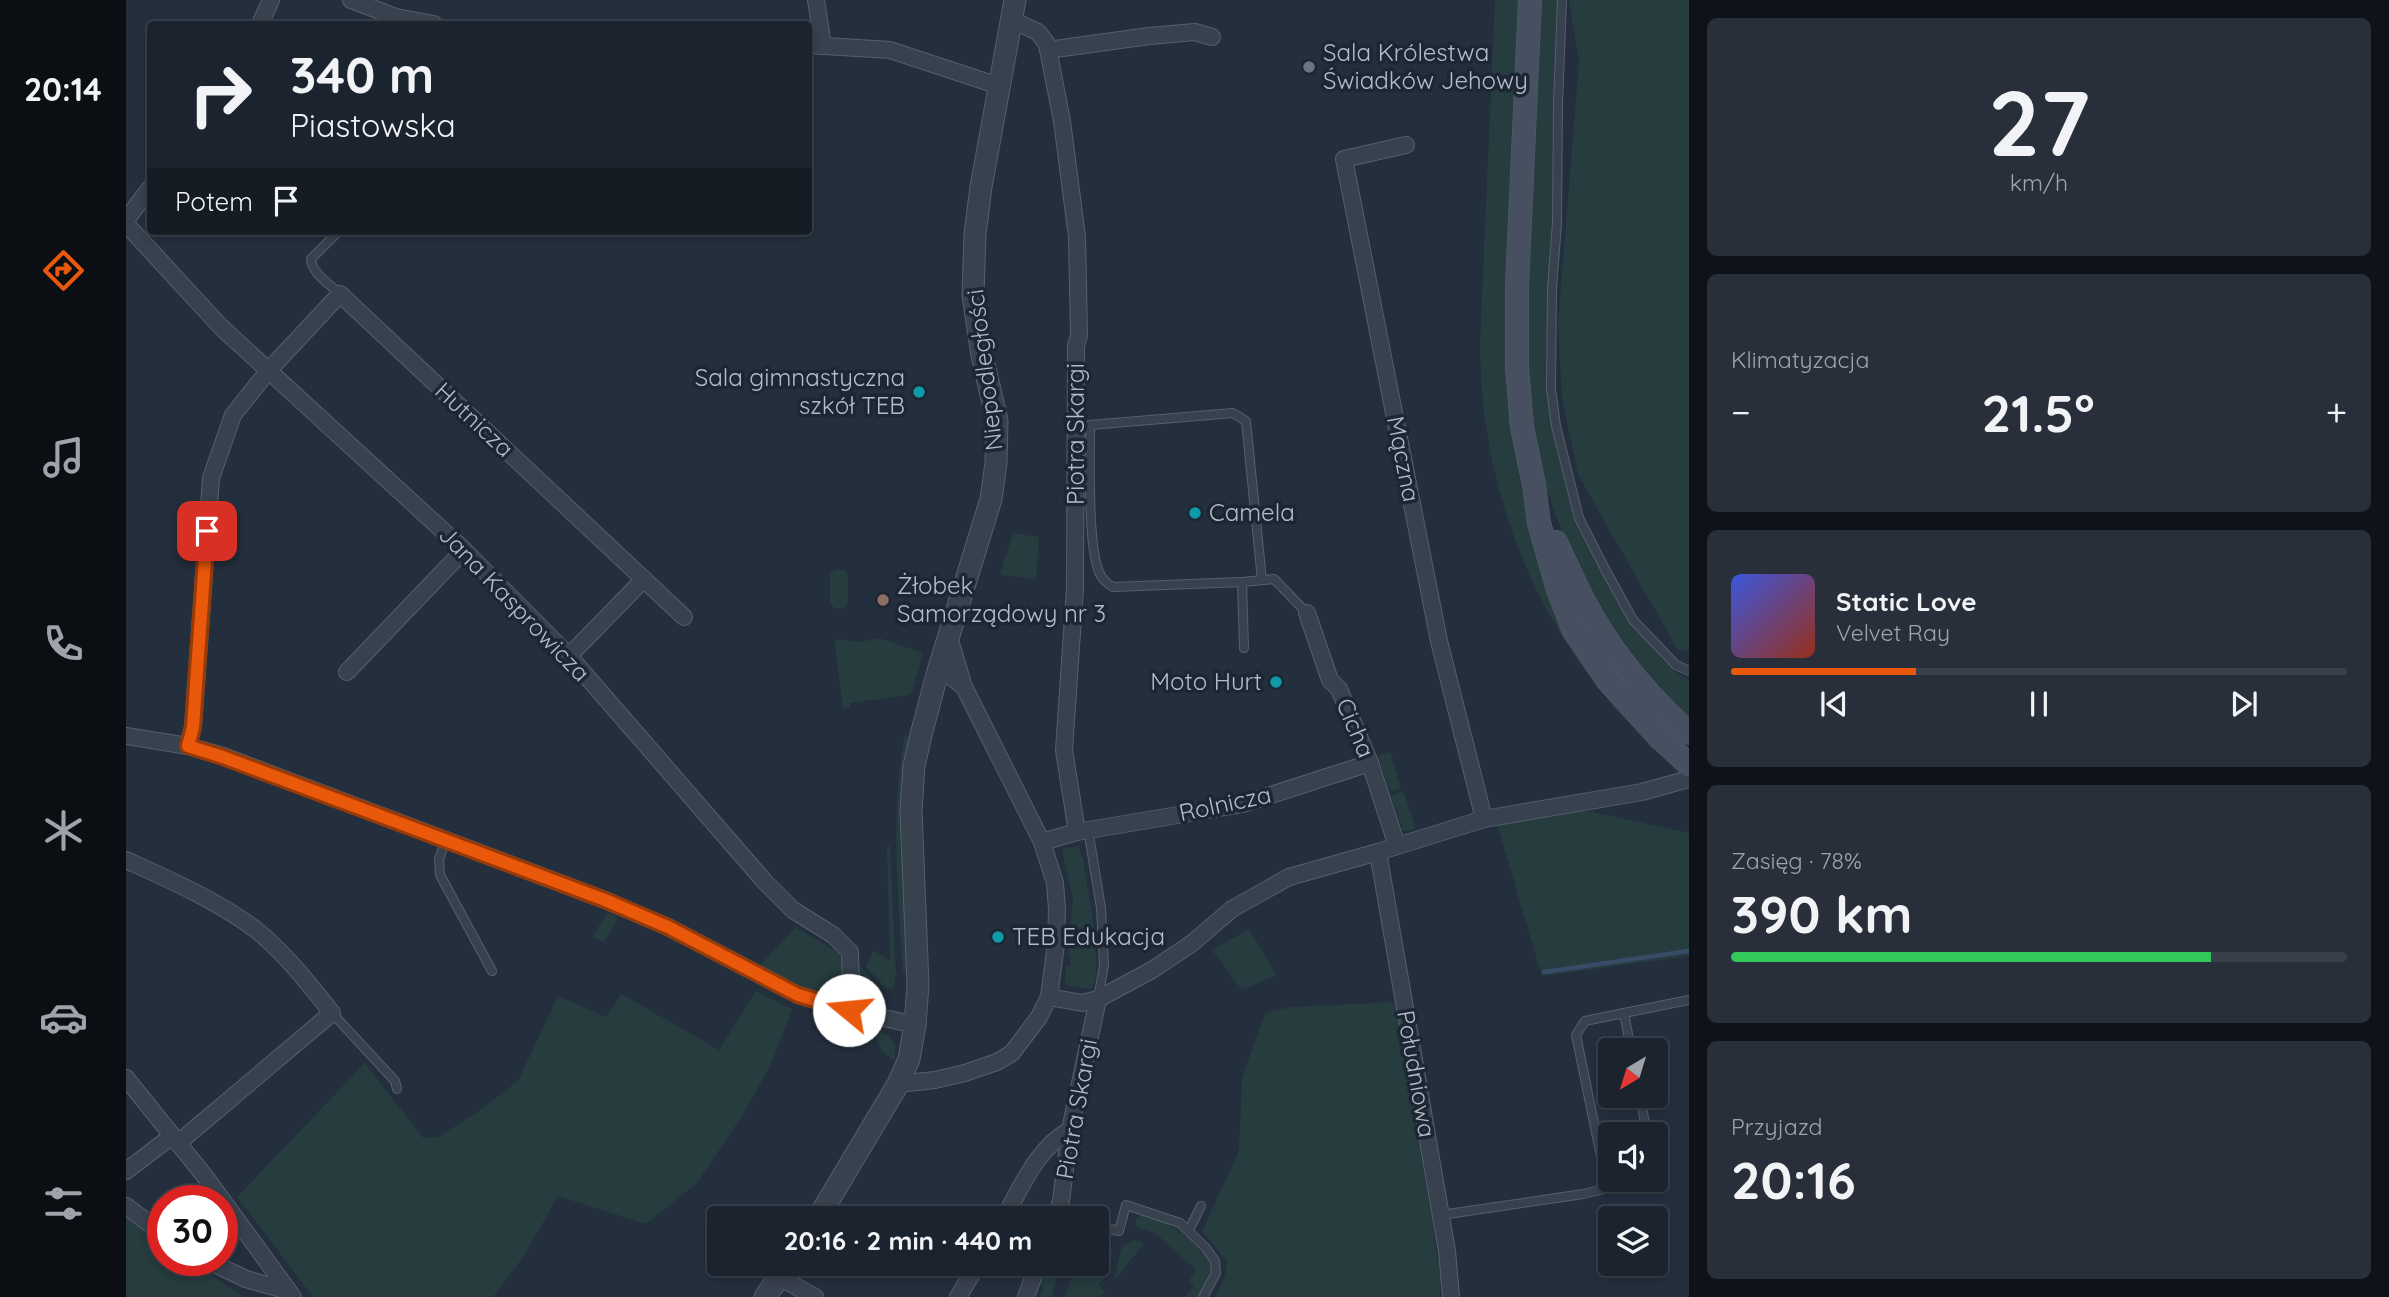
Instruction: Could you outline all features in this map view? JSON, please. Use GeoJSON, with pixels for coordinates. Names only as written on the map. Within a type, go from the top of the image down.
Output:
{"type":"FeatureCollection","features":[{"type":"Feature","properties":{"kind":"main road"},"geometry":{"type":"LineString","coordinates":[[1530,0],[1517,286],[1517,354],[1522,427],[1539,523],[1558,590],[1573,629],[1608,681],[1659,737],[1689,765]]}},
{"type":"Feature","properties":{"kind":"main road"},"geometry":{"type":"LineString","coordinates":[[1534,484],[1556,542],[1584,603],[1632,673],[1689,733]]}},
{"type":"Feature","properties":{"kind":"street"},"geometry":{"type":"LineString","coordinates":[[261,21],[271,0]]}},
{"type":"Feature","properties":{"kind":"street"},"geometry":{"type":"LineString","coordinates":[[351,0],[396,17],[417,21]]}},
{"type":"Feature","properties":{"kind":"street"},"geometry":{"type":"LineString","coordinates":[[816,0],[816,45],[890,50],[999,86]]}},
{"type":"Feature","properties":{"kind":"street"},"geometry":{"type":"LineString","coordinates":[[1014,10],[1038,32],[1048,50],[1195,32],[1212,37]]}},
{"type":"Feature","properties":{"kind":"street","name":"Niepodległości"},"geometry":{"type":"LineString","coordinates":[[825,1206],[898,1084],[909,1059],[915,1025],[918,985],[911,811],[914,766],[938,671],[991,499],[996,463],[997,421],[982,355],[974,295],[976,223],[1014,10]]}},
{"type":"Feature","properties":{"kind":"street","name":"Piotra Skargi"},"geometry":{"type":"LineString","coordinates":[[1048,50],[1062,121],[1077,237],[1079,335],[1076,346],[1075,588],[1064,750],[1083,831]]}},
{"type":"Feature","properties":{"kind":"street","name":"Mączna"},"geometry":{"type":"LineString","coordinates":[[1406,145],[1344,159],[1439,641],[1484,819]]}},
{"type":"Feature","properties":{"kind":"street"},"geometry":{"type":"LineString","coordinates":[[126,222],[147,192]]}},
{"type":"Feature","properties":{"kind":"street","name":"Jana Kasprowicza"},"geometry":{"type":"LineString","coordinates":[[126,222],[221,327],[464,550],[569,656],[765,882],[793,910],[832,935],[850,952],[852,986],[849,1010]]}},
{"type":"Feature","properties":{"kind":"street"},"geometry":{"type":"LineString","coordinates":[[188,746],[193,727],[211,478],[233,415],[269,370],[340,294]]}},
{"type":"Feature","properties":{"kind":"street","name":"Hutnicza"},"geometry":{"type":"LineString","coordinates":[[340,294],[684,617]]}},
{"type":"Feature","properties":{"kind":"street"},"geometry":{"type":"LineString","coordinates":[[347,672],[464,550]]}},
{"type":"Feature","properties":{"kind":"street"},"geometry":{"type":"LineString","coordinates":[[569,656],[644,579]]}},
{"type":"Feature","properties":{"kind":"street","name":"Cicha"},"geometry":{"type":"LineString","coordinates":[[1307,613],[1330,680],[1339,689],[1370,764],[1397,846]]}},
{"type":"Feature","properties":{"kind":"street"},"geometry":{"type":"LineString","coordinates":[[898,1084],[945,1078],[997,1062],[1012,1053],[1039,1017],[1049,997],[1056,944],[1055,883],[1042,842],[964,687],[949,637]]}},
{"type":"Feature","properties":{"kind":"street"},"geometry":{"type":"LineString","coordinates":[[938,671],[949,675],[964,687]]}},
{"type":"Feature","properties":{"kind":"street"},"geometry":{"type":"LineString","coordinates":[[126,736],[188,746],[223,757],[605,900],[668,927],[798,995],[915,1025]]}},
{"type":"Feature","properties":{"kind":"street","name":"Rolnicza"},"geometry":{"type":"LineString","coordinates":[[1083,831],[1243,804],[1370,764]]}},
{"type":"Feature","properties":{"kind":"street"},"geometry":{"type":"LineString","coordinates":[[1049,997],[1083,1003],[1098,999],[1152,970],[1191,944],[1232,909],[1289,877],[1484,819],[1642,792],[1689,779]]}},
{"type":"Feature","properties":{"kind":"street"},"geometry":{"type":"LineString","coordinates":[[1042,842],[1083,831]]}},
{"type":"Feature","properties":{"kind":"street","name":"Południowa"},"geometry":{"type":"LineString","coordinates":[[1378,852],[1441,1215],[1451,1297]]}},
{"type":"Feature","properties":{"kind":"street"},"geometry":{"type":"LineString","coordinates":[[126,860],[210,901],[255,930],[298,972],[332,1013],[175,1139],[126,1171]]}},
{"type":"Feature","properties":{"kind":"street","name":"Piotra Skargi"},"geometry":{"type":"LineString","coordinates":[[1058,1206],[1066,1175],[1070,1130],[1098,999]]}},
{"type":"Feature","properties":{"kind":"street"},"geometry":{"type":"LineString","coordinates":[[126,1077],[290,1294]]}},
{"type":"Feature","properties":{"kind":"street"},"geometry":{"type":"LineString","coordinates":[[1011,1206],[1049,1144],[1070,1130]]}},
{"type":"Feature","properties":{"kind":"street"},"geometry":{"type":"LineString","coordinates":[[126,1206],[147,1222]]}},
{"type":"Feature","properties":{"kind":"street"},"geometry":{"type":"LineString","coordinates":[[238,1275],[290,1294]]}},
{"type":"Feature","properties":{"kind":"street"},"geometry":{"type":"LineString","coordinates":[[765,1297],[779,1276]]}},
{"type":"Feature","properties":{"kind":"street"},"geometry":{"type":"LineString","coordinates":[[790,1276],[814,1297]]}},
{"type":"Feature","properties":{"kind":"street"},"geometry":{"type":"LineString","coordinates":[[958,1297],[971,1276]]}},
{"type":"Feature","properties":{"kind":"street"},"geometry":{"type":"LineString","coordinates":[[1026,1297],[1034,1276]]}},
{"type":"Feature","properties":{"kind":"lane"},"geometry":{"type":"LineString","coordinates":[[1562,0],[1557,223],[1552,288],[1551,389],[1556,426],[1579,518],[1605,569],[1633,620],[1676,665],[1689,671]]}},
{"type":"Feature","properties":{"kind":"lane"},"geometry":{"type":"LineString","coordinates":[[335,235],[311,264],[314,271],[340,294]]}},
{"type":"Feature","properties":{"kind":"lane"},"geometry":{"type":"LineString","coordinates":[[1262,580],[1246,421],[1233,413],[1090,425],[1094,547],[1102,580],[1113,587],[1242,582],[1274,579],[1307,613]]}},
{"type":"Feature","properties":{"kind":"lane"},"geometry":{"type":"LineString","coordinates":[[1242,582],[1244,648]]}},
{"type":"Feature","properties":{"kind":"lane"},"geometry":{"type":"LineString","coordinates":[[1083,831],[1101,908],[1104,965],[1098,999]]}},
{"type":"Feature","properties":{"kind":"lane"},"geometry":{"type":"LineString","coordinates":[[446,841],[439,859],[440,875],[492,971]]}},
{"type":"Feature","properties":{"kind":"lane"},"geometry":{"type":"LineString","coordinates":[[1598,1142],[1576,1035],[1585,1021],[1689,1000]]}},
{"type":"Feature","properties":{"kind":"lane"},"geometry":{"type":"LineString","coordinates":[[332,1013],[395,1081],[397,1089]]}},
{"type":"Feature","properties":{"kind":"lane"},"geometry":{"type":"LineString","coordinates":[[1623,1013],[1628,1038]]}},
{"type":"Feature","properties":{"kind":"lane"},"geometry":{"type":"LineString","coordinates":[[1441,1215],[1583,1194],[1598,1189]]}},
{"type":"Feature","properties":{"kind":"lane"},"geometry":{"type":"LineString","coordinates":[[1109,1229],[1119,1231],[1126,1205],[1169,1218],[1189,1230],[1215,1261],[1216,1273],[1203,1297]]}},
{"type":"Feature","properties":{"kind":"lane"},"geometry":{"type":"LineString","coordinates":[[1189,1230],[1201,1206]]}},
{"type":"Feature","properties":{"kind":"green space"},"geometry":{"type":"Polygon","coordinates":[[[1495,0],[1521,0],[1508,307],[1552,591],[1657,747],[1653,751],[1598,687],[1560,633],[1521,555],[1506,515],[1495,473],[1482,387],[1480,343],[1495,0]]]}},
{"type":"Feature","properties":{"kind":"green space"},"geometry":{"type":"Polygon","coordinates":[[[1541,0],[1560,0],[1553,217],[1552,421],[1564,477],[1583,532],[1619,595],[1676,672],[1689,680],[1689,717],[1640,662],[1601,608],[1584,579],[1557,518],[1537,447],[1529,369],[1528,291],[1541,0]]]}},
{"type":"Feature","properties":{"kind":"green space"},"geometry":{"type":"Polygon","coordinates":[[[1569,0],[1689,0],[1689,651],[1678,650],[1578,475],[1562,398],[1558,323],[1579,62],[1569,0]]]}},
{"type":"Feature","properties":{"kind":"green space"},"geometry":{"type":"Polygon","coordinates":[[[1013,533],[1039,537],[1036,579],[1000,575],[1013,533]]]}},
{"type":"Feature","properties":{"kind":"green space"},"geometry":{"type":"Polygon","coordinates":[[[836,569],[845,570],[848,575],[848,603],[844,608],[835,609],[830,603],[830,574],[836,569]]]}},
{"type":"Feature","properties":{"kind":"green space"},"geometry":{"type":"Polygon","coordinates":[[[879,638],[923,653],[911,695],[850,703],[850,708],[843,709],[834,639],[861,642],[879,638]]]}},
{"type":"Feature","properties":{"kind":"green space"},"geometry":{"type":"Polygon","coordinates":[[[905,735],[911,736],[908,978],[903,972],[896,823],[905,735]]]}},
{"type":"Feature","properties":{"kind":"green space"},"geometry":{"type":"Polygon","coordinates":[[[1390,752],[1401,788],[1390,792],[1378,756],[1390,752]]]}},
{"type":"Feature","properties":{"kind":"green space"},"geometry":{"type":"Polygon","coordinates":[[[1403,791],[1415,826],[1413,830],[1403,831],[1391,796],[1403,791]]]}},
{"type":"Feature","properties":{"kind":"green space"},"geometry":{"type":"Polygon","coordinates":[[[1584,810],[1689,833],[1689,956],[1542,976],[1497,824],[1584,810]]]}},
{"type":"Feature","properties":{"kind":"green space"},"geometry":{"type":"Polygon","coordinates":[[[887,846],[890,846],[896,974],[894,987],[889,989],[866,967],[873,950],[890,961],[887,846]]]}},
{"type":"Feature","properties":{"kind":"green space"},"geometry":{"type":"Polygon","coordinates":[[[1078,846],[1083,859],[1096,948],[1095,981],[1091,989],[1065,985],[1066,966],[1071,966],[1068,955],[1073,899],[1062,852],[1064,848],[1078,846]]]}},
{"type":"Feature","properties":{"kind":"green space"},"geometry":{"type":"Polygon","coordinates":[[[607,913],[615,916],[617,920],[604,942],[592,937],[607,913]]]}},
{"type":"Feature","properties":{"kind":"green space"},"geometry":{"type":"Polygon","coordinates":[[[796,927],[845,957],[845,978],[841,990],[825,995],[813,992],[758,967],[796,927]]]}},
{"type":"Feature","properties":{"kind":"green space"},"geometry":{"type":"Polygon","coordinates":[[[1249,929],[1277,975],[1242,990],[1212,950],[1249,929]]]}},
{"type":"Feature","properties":{"kind":"green space"},"geometry":{"type":"Polygon","coordinates":[[[859,964],[882,990],[881,1010],[866,1004],[862,999],[858,987],[859,964]]]}},
{"type":"Feature","properties":{"kind":"green space"},"geometry":{"type":"Polygon","coordinates":[[[756,991],[792,1009],[771,1064],[744,1113],[697,1183],[646,1224],[558,1196],[524,1256],[493,1297],[313,1297],[238,1198],[365,1063],[423,1138],[438,1137],[476,1113],[518,1081],[558,996],[606,1017],[621,994],[719,1050],[756,991]]]}},
{"type":"Feature","properties":{"kind":"green space"},"geometry":{"type":"Polygon","coordinates":[[[1394,1002],[1432,1220],[1440,1297],[1215,1297],[1225,1277],[1227,1261],[1202,1231],[1239,1151],[1242,1078],[1265,1013],[1291,1007],[1394,1002]]]}},
{"type":"Feature","properties":{"kind":"green space"},"geometry":{"type":"Polygon","coordinates":[[[873,1029],[884,1033],[894,1044],[894,1060],[882,1052],[873,1029]]]}},
{"type":"Feature","properties":{"kind":"green space"},"geometry":{"type":"Polygon","coordinates":[[[126,1214],[147,1229],[147,1276],[212,1276],[244,1297],[126,1297],[126,1214]]]}},
{"type":"Feature","properties":{"kind":"green space"},"geometry":{"type":"Polygon","coordinates":[[[1141,1215],[1181,1232],[1211,1263],[1211,1272],[1198,1297],[1185,1297],[1194,1286],[1189,1281],[1196,1270],[1155,1233],[1135,1225],[1136,1219],[1141,1215]]]}},
{"type":"Feature","properties":{"kind":"green space"},"geometry":{"type":"Polygon","coordinates":[[[1133,1240],[1144,1243],[1113,1281],[1122,1247],[1133,1240]]]}},
{"type":"Feature","properties":{"kind":"green space"},"geometry":{"type":"Polygon","coordinates":[[[1109,1251],[1113,1252],[1109,1270],[1109,1251]]]}},
{"type":"Feature","properties":{"kind":"green space"},"geometry":{"type":"Polygon","coordinates":[[[1042,1276],[1058,1276],[1052,1297],[1040,1297],[1044,1288],[1038,1284],[1042,1276]]]}},
{"type":"Feature","properties":{"kind":"green space"},"geometry":{"type":"Polygon","coordinates":[[[1071,1276],[1106,1276],[1098,1285],[1105,1291],[1100,1297],[1065,1297],[1071,1276]]]}},
{"type":"Feature","properties":{"kind":"waterway"},"geometry":{"type":"LineString","coordinates":[[1544,972],[1689,951]]}},
{"type":"Feature","properties":{"kind":"place","name":"Sala Królestwa Świadków Jehowy"},"geometry":{"type":"Point","coordinates":[1309,67]}},
{"type":"Feature","properties":{"kind":"place","name":"Sala gimnastyczna szkół TEB"},"geometry":{"type":"Point","coordinates":[919,392]}},
{"type":"Feature","properties":{"kind":"place","name":"Camela"},"geometry":{"type":"Point","coordinates":[1195,513]}},
{"type":"Feature","properties":{"kind":"place","name":"Żłobek Samorządowy nr 3"},"geometry":{"type":"Point","coordinates":[883,600]}},
{"type":"Feature","properties":{"kind":"place","name":"Moto Hurt"},"geometry":{"type":"Point","coordinates":[1276,682]}},
{"type":"Feature","properties":{"kind":"place","name":"TEB Edukacja"},"geometry":{"type":"Point","coordinates":[998,937]}},
{"type":"Feature","properties":{"kind":"route"},"geometry":{"type":"LineString","coordinates":[[207,531],[193,727],[188,746],[605,900],[668,927],[798,995],[849,1010]]}}]}
